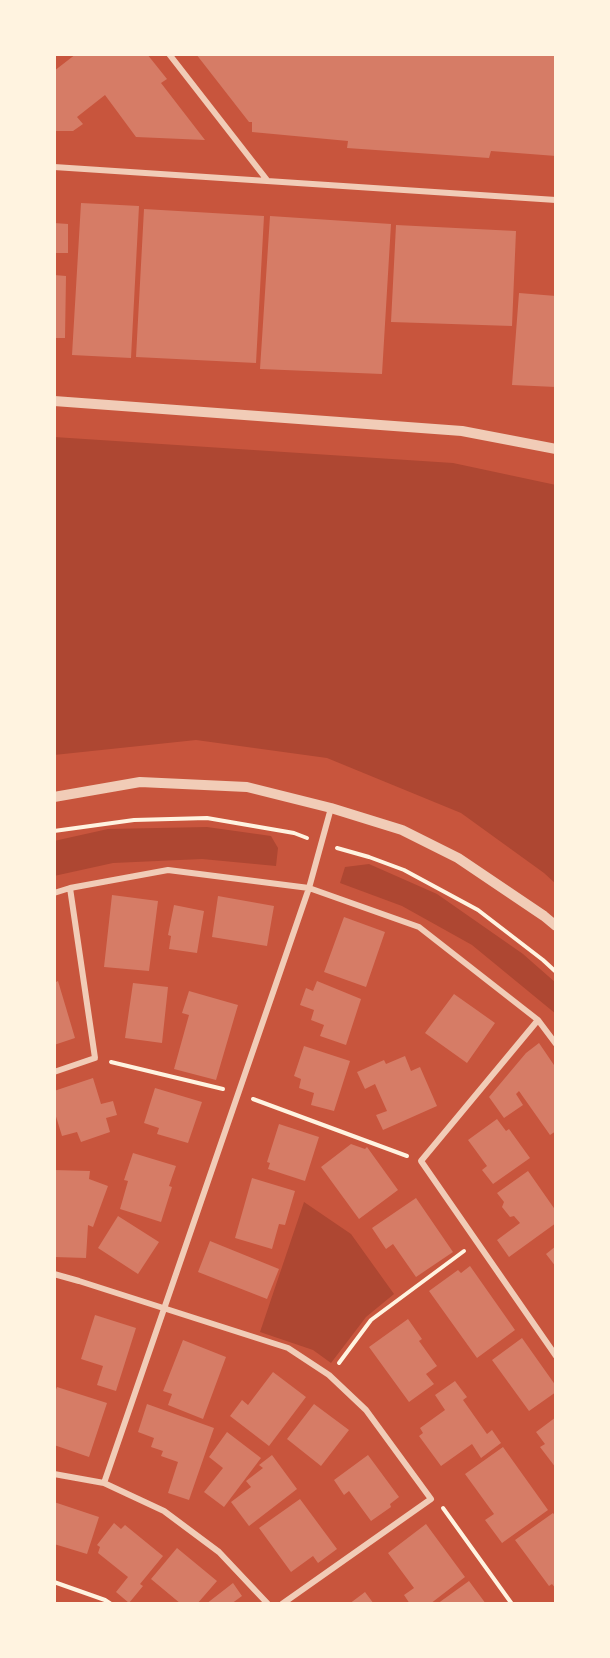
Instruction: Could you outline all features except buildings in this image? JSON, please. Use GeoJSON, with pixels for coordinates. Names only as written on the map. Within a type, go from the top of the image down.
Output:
{"type":"FeatureCollection","features":[{"type":"Feature","properties":{"kind":"street"},"geometry":{"type":"LineString","coordinates":[[169,54],[267,180]]}},
{"type":"Feature","properties":{"kind":"street"},"geometry":{"type":"LineString","coordinates":[[54,167],[556,200]]}},
{"type":"Feature","properties":{"kind":"street"},"geometry":{"type":"LineString","coordinates":[[54,401],[462,430],[556,449]]}},
{"type":"Feature","properties":{"kind":"street"},"geometry":{"type":"LineString","coordinates":[[54,797],[140,782],[247,787],[332,808],[402,830],[458,858],[544,915],[556,926]]}},
{"type":"Feature","properties":{"kind":"street"},"geometry":{"type":"LineString","coordinates":[[104,1483],[309,888],[332,808]]}},
{"type":"Feature","properties":{"kind":"street"},"geometry":{"type":"LineString","coordinates":[[54,893],[168,870],[309,888],[418,927],[538,1020],[556,1044]]}},
{"type":"Feature","properties":{"kind":"street"},"geometry":{"type":"LineString","coordinates":[[54,1072],[95,1058],[70,888]]}},
{"type":"Feature","properties":{"kind":"street"},"geometry":{"type":"LineString","coordinates":[[538,1020],[421,1161],[556,1356]]}},
{"type":"Feature","properties":{"kind":"street"},"geometry":{"type":"LineString","coordinates":[[54,1274],[288,1348],[329,1375],[366,1410],[431,1499],[282,1604]]}},
{"type":"Feature","properties":{"kind":"street"},"geometry":{"type":"LineString","coordinates":[[54,1474],[104,1483],[164,1511],[219,1552],[268,1604]]}},
{"type":"Feature","properties":{"kind":"path"},"geometry":{"type":"LineString","coordinates":[[95,1058],[239,1093],[421,1161]]}},
{"type":"Feature","properties":{"kind":"path"},"geometry":{"type":"LineString","coordinates":[[329,1375],[371,1320],[477,1242]]}},
{"type":"Feature","properties":{"kind":"path"},"geometry":{"type":"LineString","coordinates":[[431,1499],[442,1507],[512,1604]]}},
{"type":"Feature","properties":{"kind":"path"},"geometry":{"type":"LineString","coordinates":[[54,1582],[111,1604]]}},
{"type":"Feature","properties":{"kind":"shaded area"},"geometry":{"type":"Polygon","coordinates":[[[54,437],[453,463],[556,485],[556,884],[461,813],[327,758],[196,740],[54,755],[54,437]]]}},
{"type":"Feature","properties":{"kind":"shaded area"},"geometry":{"type":"Polygon","coordinates":[[[207,827],[271,836],[278,848],[276,866],[202,859],[113,863],[54,876],[54,841],[108,829],[207,827]]]}},
{"type":"Feature","properties":{"kind":"shaded area"},"geometry":{"type":"Polygon","coordinates":[[[369,864],[437,894],[523,954],[556,983],[556,1014],[472,945],[402,906],[340,883],[345,867],[369,864]]]}},
{"type":"Feature","properties":{"kind":"shaded area"},"geometry":{"type":"Polygon","coordinates":[[[304,1202],[351,1234],[394,1294],[366,1317],[331,1363],[313,1350],[260,1332],[304,1202]]]}}]}
